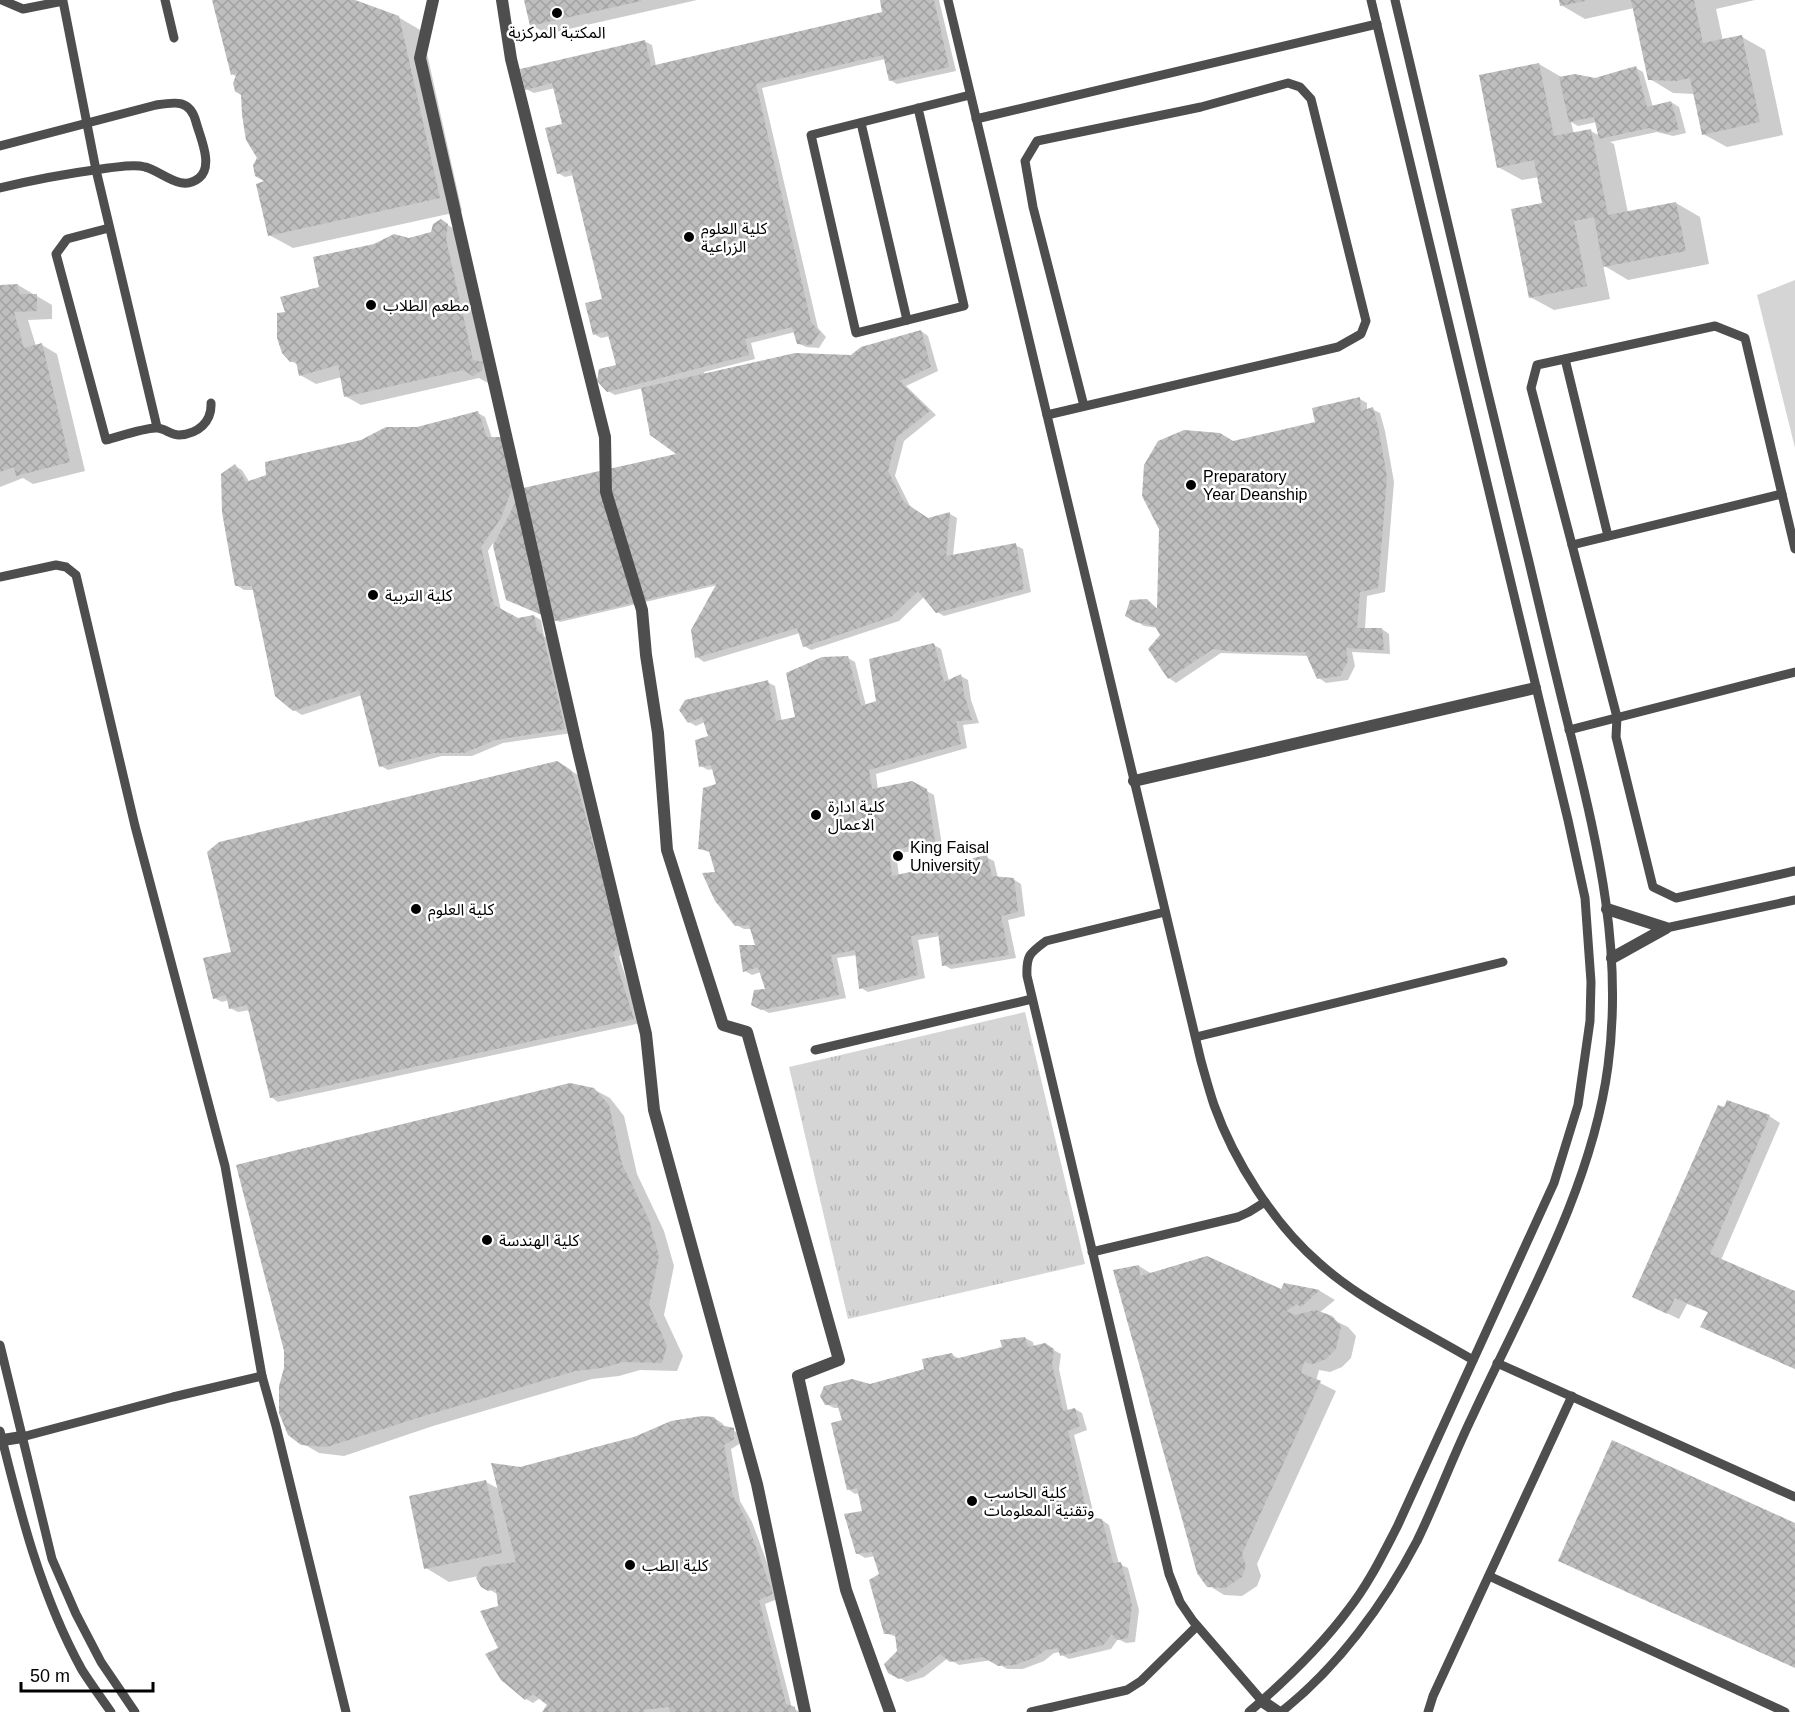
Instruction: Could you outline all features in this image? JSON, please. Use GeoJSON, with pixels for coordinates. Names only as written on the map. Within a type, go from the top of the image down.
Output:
{"type":"FeatureCollection","features":[{"type":"Feature","properties":{"kind":"street"},"geometry":{"type":"LineString","coordinates":[[433,0],[420,58],[578,751],[646,1034],[654,1110],[757,1484],[805,1712]]}},
{"type":"Feature","properties":{"kind":"street"},"geometry":{"type":"LineString","coordinates":[[502,0],[511,59],[605,436],[606,492],[642,610],[658,734],[667,850],[723,1025],[747,1032],[839,1360],[798,1376],[846,1590],[890,1712]]}},
{"type":"Feature","properties":{"kind":"street"},"geometry":{"type":"LineString","coordinates":[[1134,781],[1536,688]]}},
{"type":"Feature","properties":{"kind":"street"},"geometry":{"type":"LineString","coordinates":[[1607,909],[1666,928]]}},
{"type":"Feature","properties":{"kind":"street"},"geometry":{"type":"LineString","coordinates":[[1612,958],[1666,928]]}},
{"type":"Feature","properties":{"kind":"street"},"geometry":{"type":"LineString","coordinates":[[1,1435],[22,1437]]}},
{"type":"Feature","properties":{"kind":"street"},"geometry":{"type":"LineString","coordinates":[[1264,1706],[1279,1712]]}},
{"type":"Feature","properties":{"kind":"lane"},"geometry":{"type":"LineString","coordinates":[[2,0],[23,9],[63,1],[96,170],[157,428]]}},
{"type":"Feature","properties":{"kind":"lane"},"geometry":{"type":"LineString","coordinates":[[165,0],[174,38]]}},
{"type":"Feature","properties":{"kind":"lane"},"geometry":{"type":"LineString","coordinates":[[948,0],[1134,781],[1215,1106],[1233,1147],[1265,1202],[1282,1227],[1319,1264],[1371,1300],[1473,1360]]}},
{"type":"Feature","properties":{"kind":"lane"},"geometry":{"type":"LineString","coordinates":[[1249,1712],[1264,1706],[1349,1610],[1374,1571],[1397,1527],[1554,1183],[1578,1105],[1590,1021],[1589,939],[1585,898],[1371,0]]}},
{"type":"Feature","properties":{"kind":"lane"},"geometry":{"type":"LineString","coordinates":[[1279,1712],[1303,1695],[1364,1625],[1394,1581],[1418,1538],[1576,1192],[1591,1149],[1608,1066],[1614,980],[1607,909],[1592,823],[1480,366],[1395,0]]}},
{"type":"Feature","properties":{"kind":"lane"},"geometry":{"type":"LineString","coordinates":[[976,119],[1377,24]]}},
{"type":"Feature","properties":{"kind":"lane"},"geometry":{"type":"LineString","coordinates":[[1047,415],[1338,347],[1361,334],[1366,321],[1320,132],[1311,99],[1300,87],[1288,83],[1201,107],[1037,141],[1025,161],[1034,207],[1084,406]]}},
{"type":"Feature","properties":{"kind":"lane"},"geometry":{"type":"LineString","coordinates":[[918,108],[964,306],[856,333],[811,135],[861,123],[918,108],[970,95]]}},
{"type":"Feature","properties":{"kind":"lane"},"geometry":{"type":"LineString","coordinates":[[0,146],[175,102],[188,106],[194,113],[207,160],[205,171],[199,178],[189,183],[163,177],[144,166],[43,178],[0,188]]}},
{"type":"Feature","properties":{"kind":"lane"},"geometry":{"type":"LineString","coordinates":[[861,123],[907,320]]}},
{"type":"Feature","properties":{"kind":"lane"},"geometry":{"type":"LineString","coordinates":[[109,228],[67,239],[56,254],[106,440],[157,428],[178,435],[200,429],[208,420],[211,411],[210,403]]}},
{"type":"Feature","properties":{"kind":"lane"},"geometry":{"type":"LineString","coordinates":[[1795,549],[1744,338],[1715,326],[1537,365],[1531,388],[1617,717],[1616,737],[1653,887],[1676,898],[1795,871]]}},
{"type":"Feature","properties":{"kind":"lane"},"geometry":{"type":"LineString","coordinates":[[1565,359],[1608,536]]}},
{"type":"Feature","properties":{"kind":"lane"},"geometry":{"type":"LineString","coordinates":[[1572,544],[1782,494]]}},
{"type":"Feature","properties":{"kind":"lane"},"geometry":{"type":"LineString","coordinates":[[0,577],[56,565],[66,567],[76,575],[135,826],[225,1166],[262,1377],[346,1712]]}},
{"type":"Feature","properties":{"kind":"lane"},"geometry":{"type":"LineString","coordinates":[[1569,730],[1795,672]]}},
{"type":"Feature","properties":{"kind":"lane"},"geometry":{"type":"LineString","coordinates":[[1666,928],[1795,900]]}},
{"type":"Feature","properties":{"kind":"lane"},"geometry":{"type":"LineString","coordinates":[[1166,912],[1046,941],[1030,952],[1026,962],[1027,976],[1169,1574],[1180,1602],[1197,1626],[1264,1706]]}},
{"type":"Feature","properties":{"kind":"lane"},"geometry":{"type":"LineString","coordinates":[[1196,1037],[1503,962]]}},
{"type":"Feature","properties":{"kind":"lane"},"geometry":{"type":"LineString","coordinates":[[815,1050],[1032,999]]}},
{"type":"Feature","properties":{"kind":"lane"},"geometry":{"type":"LineString","coordinates":[[1092,1252],[1238,1217],[1265,1202]]}},
{"type":"Feature","properties":{"kind":"lane"},"geometry":{"type":"LineString","coordinates":[[0,1345],[52,1559],[76,1614],[101,1662],[135,1712]]}},
{"type":"Feature","properties":{"kind":"lane"},"geometry":{"type":"LineString","coordinates":[[1497,1363],[1795,1497]]}},
{"type":"Feature","properties":{"kind":"lane"},"geometry":{"type":"LineString","coordinates":[[22,1437],[173,1397],[262,1377]]}},
{"type":"Feature","properties":{"kind":"lane"},"geometry":{"type":"LineString","coordinates":[[1428,1712],[1433,1696],[1572,1396]]}},
{"type":"Feature","properties":{"kind":"lane"},"geometry":{"type":"LineString","coordinates":[[1,1435],[35,1560],[56,1615],[83,1670],[111,1712]]}},
{"type":"Feature","properties":{"kind":"lane"},"geometry":{"type":"LineString","coordinates":[[1489,1576],[1785,1712]]}},
{"type":"Feature","properties":{"kind":"lane"},"geometry":{"type":"LineString","coordinates":[[1031,1712],[1127,1690],[1141,1681],[1197,1626]]}},
{"type":"Feature","properties":{"kind":"green space"},"geometry":{"type":"Polygon","coordinates":[[[1795,280],[1795,448],[1757,295],[1795,280]]]}},
{"type":"Feature","properties":{"kind":"green space"},"geometry":{"type":"Polygon","coordinates":[[[1025,1012],[1085,1264],[848,1319],[789,1067],[1025,1012]]]}},
{"type":"Feature","properties":{"kind":"building"},"geometry":{"type":"Polygon","coordinates":[[[212,0],[355,0],[399,16],[440,198],[268,236],[256,184],[264,181],[255,176],[253,165],[257,158],[246,140],[241,95],[235,91],[233,83],[237,73],[231,75],[212,0]]]}},
{"type":"Feature","properties":{"kind":"building","name":"المكتبة المركزية"},"geometry":{"type":"Polygon","coordinates":[[[524,0],[641,0],[641,1],[530,26],[524,0]]]}},
{"type":"Feature","properties":{"kind":"building","name":"كلية العلوم الزراعية"},"geometry":{"type":"Polygon","coordinates":[[[880,0],[934,0],[949,67],[889,81],[883,55],[756,84],[811,322],[820,332],[811,345],[797,344],[792,327],[745,339],[749,355],[607,392],[597,381],[599,369],[616,365],[607,331],[593,335],[585,303],[602,299],[571,170],[557,174],[545,128],[562,124],[552,83],[525,90],[520,69],[645,40],[651,66],[882,12],[880,0]]]}},
{"type":"Feature","properties":{"kind":"building"},"geometry":{"type":"Polygon","coordinates":[[[1559,0],[1584,0],[1585,1],[1560,6],[1559,0]]]}},
{"type":"Feature","properties":{"kind":"building"},"geometry":{"type":"Polygon","coordinates":[[[1631,0],[1694,0],[1703,43],[1742,35],[1760,122],[1702,135],[1690,78],[1676,81],[1648,80],[1631,0]]]}},
{"type":"Feature","properties":{"kind":"building"},"geometry":{"type":"Polygon","coordinates":[[[1539,63],[1554,136],[1591,129],[1608,215],[1676,202],[1686,251],[1603,267],[1594,217],[1574,221],[1587,286],[1529,298],[1511,209],[1542,203],[1534,160],[1497,168],[1479,75],[1539,63]]]}},
{"type":"Feature","properties":{"kind":"building"},"geometry":{"type":"Polygon","coordinates":[[[1636,66],[1647,107],[1671,101],[1679,129],[1665,133],[1649,128],[1599,139],[1594,117],[1569,122],[1559,77],[1575,74],[1595,78],[1636,66]]]}},
{"type":"Feature","properties":{"kind":"building","name":"مطعم الطلاب"},"geometry":{"type":"Polygon","coordinates":[[[441,219],[448,224],[446,239],[473,360],[483,362],[482,370],[473,376],[463,370],[344,397],[338,365],[299,376],[296,361],[290,362],[282,353],[277,338],[277,313],[285,312],[280,297],[319,287],[313,257],[374,244],[394,234],[409,238],[431,232],[433,224],[441,219]]]}},
{"type":"Feature","properties":{"kind":"building"},"geometry":{"type":"Polygon","coordinates":[[[18,284],[19,294],[37,294],[37,311],[14,312],[24,348],[42,343],[70,462],[16,476],[14,467],[0,472],[0,285],[18,284]]]}},
{"type":"Feature","properties":{"kind":"building"},"geometry":{"type":"Polygon","coordinates":[[[921,330],[931,367],[900,381],[930,411],[897,437],[888,471],[904,502],[928,518],[950,512],[946,556],[1016,543],[1024,589],[936,613],[918,591],[891,617],[803,647],[797,628],[695,658],[691,630],[717,583],[556,621],[506,600],[493,546],[523,488],[676,454],[650,435],[641,388],[795,353],[851,355],[861,347],[921,330]]]}},
{"type":"Feature","properties":{"kind":"building","name":"Preparatory Year Deanship"},"geometry":{"type":"Polygon","coordinates":[[[1360,397],[1361,411],[1373,407],[1387,477],[1378,588],[1360,592],[1357,628],[1382,628],[1384,650],[1346,648],[1348,661],[1340,676],[1317,679],[1305,652],[1237,652],[1213,649],[1168,679],[1148,649],[1160,635],[1155,626],[1135,622],[1125,616],[1130,600],[1147,599],[1157,609],[1159,529],[1142,496],[1144,465],[1158,441],[1184,430],[1220,433],[1233,441],[1315,422],[1312,408],[1360,397]]]}},
{"type":"Feature","properties":{"kind":"building","name":"كلية التربية"},"geometry":{"type":"Polygon","coordinates":[[[478,411],[487,437],[502,437],[512,488],[501,518],[481,547],[494,605],[518,618],[534,615],[537,630],[543,635],[565,729],[495,740],[464,753],[434,753],[379,767],[359,690],[293,711],[275,696],[252,586],[235,586],[222,512],[221,474],[235,464],[246,482],[266,475],[265,462],[361,440],[386,427],[417,427],[478,411]]]}},
{"type":"Feature","properties":{"kind":"building","name":"كلية ادارة الاعمال"},"geometry":{"type":"Polygon","coordinates":[[[934,643],[944,682],[961,674],[972,720],[956,721],[961,744],[869,770],[872,789],[912,781],[927,789],[935,841],[889,851],[892,876],[987,855],[992,876],[1014,878],[1018,912],[1001,916],[1009,955],[942,966],[938,932],[911,936],[918,975],[859,989],[855,950],[831,955],[839,995],[761,1010],[751,1005],[754,990],[765,989],[758,967],[743,972],[739,945],[755,945],[749,925],[735,926],[715,901],[702,873],[715,872],[709,851],[698,849],[703,788],[716,784],[711,765],[699,767],[695,740],[708,736],[702,717],[688,723],[679,710],[685,700],[768,680],[776,721],[795,717],[786,673],[822,657],[848,656],[861,706],[876,701],[869,659],[934,643]]]}},
{"type":"Feature","properties":{"kind":"building","name":"كلية العلوم"},"geometry":{"type":"Polygon","coordinates":[[[557,761],[571,770],[578,789],[618,934],[619,944],[613,953],[634,1019],[270,1098],[247,1005],[229,1009],[226,995],[213,999],[203,958],[231,952],[207,852],[219,842],[557,761]]]}},
{"type":"Feature","properties":{"kind":"building"},"geometry":{"type":"Polygon","coordinates":[[[570,1083],[594,1088],[609,1105],[622,1164],[649,1220],[659,1256],[649,1305],[667,1346],[662,1363],[623,1362],[602,1368],[575,1371],[327,1447],[301,1445],[288,1435],[279,1413],[279,1386],[284,1368],[284,1351],[236,1165],[570,1083]]]}},
{"type":"Feature","properties":{"kind":"building"},"geometry":{"type":"Polygon","coordinates":[[[1727,1100],[1770,1115],[1710,1254],[1795,1291],[1795,1369],[1700,1327],[1708,1312],[1675,1298],[1667,1314],[1632,1297],[1718,1105],[1724,1107],[1727,1100]]]}},
{"type":"Feature","properties":{"kind":"building"},"geometry":{"type":"Polygon","coordinates":[[[1207,1256],[1281,1289],[1284,1283],[1320,1290],[1301,1307],[1297,1304],[1286,1311],[1295,1315],[1316,1310],[1332,1316],[1341,1326],[1336,1349],[1326,1359],[1313,1364],[1304,1362],[1301,1373],[1321,1381],[1242,1554],[1246,1566],[1242,1577],[1225,1588],[1207,1587],[1197,1573],[1113,1270],[1139,1265],[1140,1276],[1207,1256]]]}},
{"type":"Feature","properties":{"kind":"building","name":"كلية الحاسب وتقنية المعلومات"},"geometry":{"type":"Polygon","coordinates":[[[1025,1337],[1028,1347],[1045,1343],[1054,1349],[1052,1364],[1063,1411],[1075,1408],[1080,1426],[1068,1431],[1088,1517],[1102,1519],[1113,1563],[1121,1562],[1132,1605],[1128,1638],[1117,1640],[1112,1634],[1103,1645],[1060,1656],[1058,1648],[1046,1650],[1036,1657],[1015,1665],[998,1666],[983,1657],[950,1662],[940,1654],[916,1673],[899,1679],[888,1673],[884,1664],[897,1651],[895,1634],[884,1634],[869,1580],[879,1574],[872,1552],[856,1554],[844,1514],[862,1511],[857,1488],[847,1490],[831,1423],[842,1420],[837,1404],[825,1405],[820,1396],[824,1386],[852,1379],[870,1384],[924,1369],[922,1359],[952,1353],[955,1359],[1002,1347],[1000,1340],[1025,1337]]]}},
{"type":"Feature","properties":{"kind":"building","name":"كلية الطب"},"geometry":{"type":"Polygon","coordinates":[[[702,1416],[714,1417],[720,1425],[734,1428],[734,1439],[724,1445],[733,1496],[745,1517],[773,1594],[759,1600],[786,1704],[795,1707],[796,1712],[670,1712],[669,1707],[643,1710],[644,1712],[542,1712],[547,1705],[533,1694],[525,1700],[501,1680],[485,1654],[498,1648],[480,1611],[498,1606],[496,1589],[488,1591],[481,1587],[476,1578],[482,1567],[516,1562],[491,1463],[520,1467],[634,1437],[671,1421],[702,1416]]]}},
{"type":"Feature","properties":{"kind":"building"},"geometry":{"type":"Polygon","coordinates":[[[1612,1440],[1795,1523],[1795,1668],[1558,1561],[1612,1440]]]}},
{"type":"Feature","properties":{"kind":"building"},"geometry":{"type":"Polygon","coordinates":[[[486,1480],[502,1553],[424,1569],[409,1496],[486,1480]]]}},
{"type":"Feature","properties":{"kind":"place","name":"المكتبة المركزية"},"geometry":{"type":"Point","coordinates":[557,13]}},
{"type":"Feature","properties":{"kind":"place","name":"كلية العلوم الزراعية"},"geometry":{"type":"Point","coordinates":[689,237]}},
{"type":"Feature","properties":{"kind":"place","name":"مطعم الطلاب"},"geometry":{"type":"Point","coordinates":[371,305]}},
{"type":"Feature","properties":{"kind":"place","name":"Preparatory Year Deanship"},"geometry":{"type":"Point","coordinates":[1191,485]}},
{"type":"Feature","properties":{"kind":"place","name":"كلية التربية"},"geometry":{"type":"Point","coordinates":[373,595]}},
{"type":"Feature","properties":{"kind":"place","name":"كلية ادارة الاعمال"},"geometry":{"type":"Point","coordinates":[816,815]}},
{"type":"Feature","properties":{"kind":"place","name":"King Faisal University"},"geometry":{"type":"Point","coordinates":[898,856]}},
{"type":"Feature","properties":{"kind":"place","name":"كلية العلوم"},"geometry":{"type":"Point","coordinates":[416,909]}},
{"type":"Feature","properties":{"kind":"place","name":"كلية الهندسة"},"geometry":{"type":"Point","coordinates":[487,1240]}},
{"type":"Feature","properties":{"kind":"place","name":"كلية الحاسب وتقنية المعلومات"},"geometry":{"type":"Point","coordinates":[972,1501]}},
{"type":"Feature","properties":{"kind":"place","name":"كلية الطب"},"geometry":{"type":"Point","coordinates":[630,1565]}}]}
